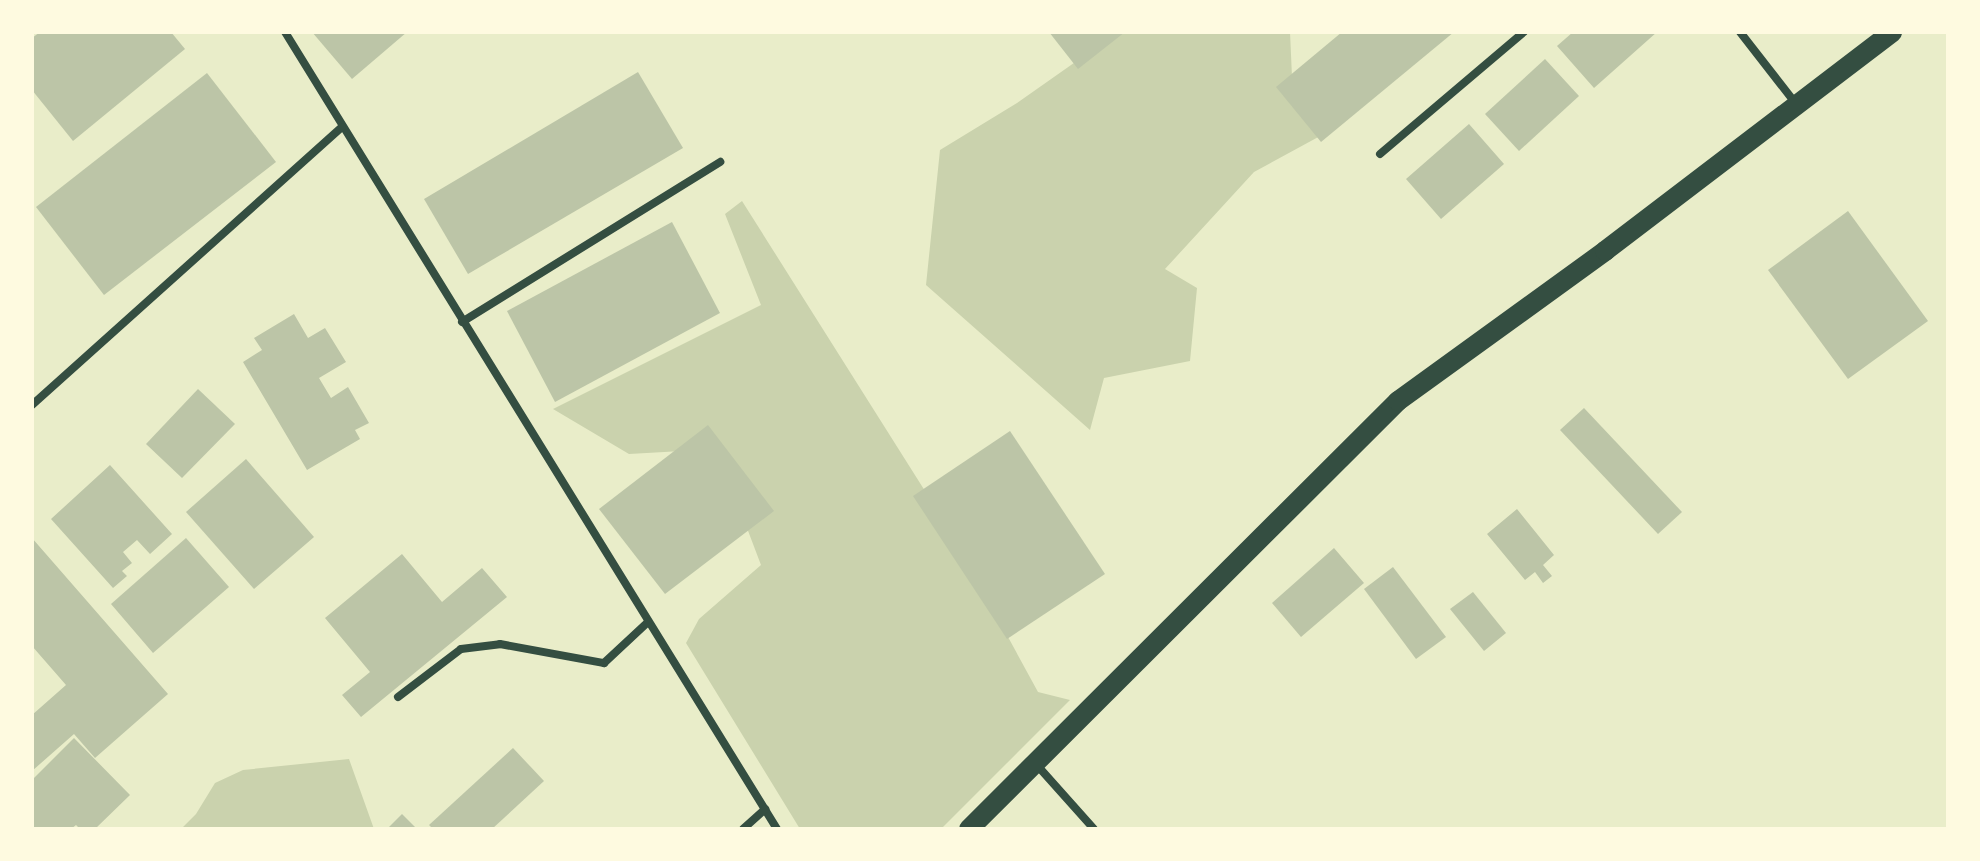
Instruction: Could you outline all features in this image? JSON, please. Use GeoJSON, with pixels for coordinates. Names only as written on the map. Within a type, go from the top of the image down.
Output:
{"type":"FeatureCollection","features":[{"type":"Feature","properties":{"kind":"main road"},"geometry":{"type":"LineString","coordinates":[[969,829],[1398,401],[1605,251],[1892,32]]}},
{"type":"Feature","properties":{"kind":"street"},"geometry":{"type":"LineString","coordinates":[[285,32],[777,829]]}},
{"type":"Feature","properties":{"kind":"street"},"geometry":{"type":"LineString","coordinates":[[1380,154],[1524,32]]}},
{"type":"Feature","properties":{"kind":"street"},"geometry":{"type":"LineString","coordinates":[[1740,32],[1796,105]]}},
{"type":"Feature","properties":{"kind":"street"},"geometry":{"type":"LineString","coordinates":[[32,405],[342,127]]}},
{"type":"Feature","properties":{"kind":"street"},"geometry":{"type":"LineString","coordinates":[[462,322],[720,162]]}},
{"type":"Feature","properties":{"kind":"street"},"geometry":{"type":"LineString","coordinates":[[398,697],[461,649],[500,644],[604,663],[648,622]]}},
{"type":"Feature","properties":{"kind":"street"},"geometry":{"type":"LineString","coordinates":[[1035,763],[1094,829]]}},
{"type":"Feature","properties":{"kind":"street"},"geometry":{"type":"LineString","coordinates":[[743,829],[765,809]]}},
{"type":"Feature","properties":{"kind":"green space"},"geometry":{"type":"Polygon","coordinates":[[[1118,32],[1290,32],[1292,77],[1333,129],[1254,172],[1165,269],[1197,288],[1190,361],[1104,378],[1090,430],[926,285],[940,150],[1017,103],[1118,32]]]}},
{"type":"Feature","properties":{"kind":"green space"},"geometry":{"type":"Polygon","coordinates":[[[742,201],[949,529],[1038,692],[1070,700],[941,829],[800,829],[686,643],[699,619],[761,565],[717,449],[629,454],[553,409],[761,305],[725,214],[742,201]]]}},
{"type":"Feature","properties":{"kind":"green space"},"geometry":{"type":"Polygon","coordinates":[[[349,759],[374,829],[181,829],[196,814],[215,783],[243,770],[349,759]]]}},
{"type":"Feature","properties":{"kind":"building"},"geometry":{"type":"Polygon","coordinates":[[[40,32],[171,32],[185,49],[73,141],[32,90],[32,38],[40,32]]]}},
{"type":"Feature","properties":{"kind":"building"},"geometry":{"type":"Polygon","coordinates":[[[312,32],[407,32],[352,79],[312,32]]]}},
{"type":"Feature","properties":{"kind":"building"},"geometry":{"type":"Polygon","coordinates":[[[1049,32],[1125,32],[1078,69],[1049,32]]]}},
{"type":"Feature","properties":{"kind":"building"},"geometry":{"type":"Polygon","coordinates":[[[1342,32],[1454,32],[1321,142],[1276,87],[1342,32]]]}},
{"type":"Feature","properties":{"kind":"building"},"geometry":{"type":"Polygon","coordinates":[[[1573,32],[1657,32],[1594,88],[1557,46],[1573,32]]]}},
{"type":"Feature","properties":{"kind":"building"},"geometry":{"type":"Polygon","coordinates":[[[1545,59],[1579,96],[1519,151],[1485,114],[1545,59]]]}},
{"type":"Feature","properties":{"kind":"building"},"geometry":{"type":"Polygon","coordinates":[[[638,72],[683,148],[468,274],[424,199],[638,72]]]}},
{"type":"Feature","properties":{"kind":"building"},"geometry":{"type":"Polygon","coordinates":[[[207,73],[276,162],[104,295],[36,207],[207,73]]]}},
{"type":"Feature","properties":{"kind":"building"},"geometry":{"type":"Polygon","coordinates":[[[1469,124],[1504,164],[1441,219],[1406,179],[1469,124]]]}},
{"type":"Feature","properties":{"kind":"building"},"geometry":{"type":"Polygon","coordinates":[[[1848,211],[1928,321],[1848,379],[1768,270],[1848,211]]]}},
{"type":"Feature","properties":{"kind":"building"},"geometry":{"type":"Polygon","coordinates":[[[672,222],[720,313],[555,402],[507,311],[672,222]]]}},
{"type":"Feature","properties":{"kind":"building"},"geometry":{"type":"Polygon","coordinates":[[[294,314],[308,338],[325,328],[346,362],[319,378],[331,398],[348,387],[369,423],[355,430],[360,439],[307,470],[243,362],[262,350],[254,338],[294,314]]]}},
{"type":"Feature","properties":{"kind":"building"},"geometry":{"type":"Polygon","coordinates":[[[198,389],[235,424],[182,478],[146,444],[198,389]]]}},
{"type":"Feature","properties":{"kind":"building"},"geometry":{"type":"Polygon","coordinates":[[[1584,408],[1682,512],[1658,534],[1560,430],[1584,408]]]}},
{"type":"Feature","properties":{"kind":"building"},"geometry":{"type":"Polygon","coordinates":[[[708,425],[774,511],[665,594],[599,509],[708,425]]]}},
{"type":"Feature","properties":{"kind":"building"},"geometry":{"type":"Polygon","coordinates":[[[1010,431],[1105,574],[1007,639],[913,496],[1010,431]]]}},
{"type":"Feature","properties":{"kind":"building"},"geometry":{"type":"Polygon","coordinates":[[[246,459],[314,537],[254,589],[186,512],[246,459]]]}},
{"type":"Feature","properties":{"kind":"building"},"geometry":{"type":"Polygon","coordinates":[[[110,465],[172,534],[150,554],[137,540],[123,552],[132,563],[122,571],[127,576],[113,588],[51,519],[110,465]]]}},
{"type":"Feature","properties":{"kind":"building"},"geometry":{"type":"Polygon","coordinates":[[[1517,509],[1554,555],[1543,565],[1552,576],[1543,583],[1535,572],[1525,580],[1487,534],[1517,509]]]}},
{"type":"Feature","properties":{"kind":"building"},"geometry":{"type":"Polygon","coordinates":[[[32,538],[168,694],[95,758],[74,734],[32,771],[32,715],[66,685],[32,646],[32,538]]]}},
{"type":"Feature","properties":{"kind":"building"},"geometry":{"type":"Polygon","coordinates":[[[186,538],[229,587],[153,653],[111,604],[186,538]]]}},
{"type":"Feature","properties":{"kind":"building"},"geometry":{"type":"Polygon","coordinates":[[[1334,548],[1364,583],[1301,637],[1272,603],[1334,548]]]}},
{"type":"Feature","properties":{"kind":"building"},"geometry":{"type":"Polygon","coordinates":[[[402,554],[442,602],[482,568],[507,597],[361,717],[342,695],[370,672],[325,618],[402,554]]]}},
{"type":"Feature","properties":{"kind":"building"},"geometry":{"type":"Polygon","coordinates":[[[1393,567],[1446,637],[1416,659],[1364,589],[1393,567]]]}},
{"type":"Feature","properties":{"kind":"building"},"geometry":{"type":"Polygon","coordinates":[[[1473,592],[1506,633],[1484,651],[1450,609],[1473,592]]]}},
{"type":"Feature","properties":{"kind":"building"},"geometry":{"type":"Polygon","coordinates":[[[74,738],[130,795],[95,829],[80,829],[76,825],[71,829],[32,829],[32,780],[74,738]]]}},
{"type":"Feature","properties":{"kind":"building"},"geometry":{"type":"Polygon","coordinates":[[[513,748],[544,781],[492,829],[433,829],[429,825],[513,748]]]}},
{"type":"Feature","properties":{"kind":"building"},"geometry":{"type":"Polygon","coordinates":[[[402,814],[417,829],[387,829],[402,814]]]}}]}
